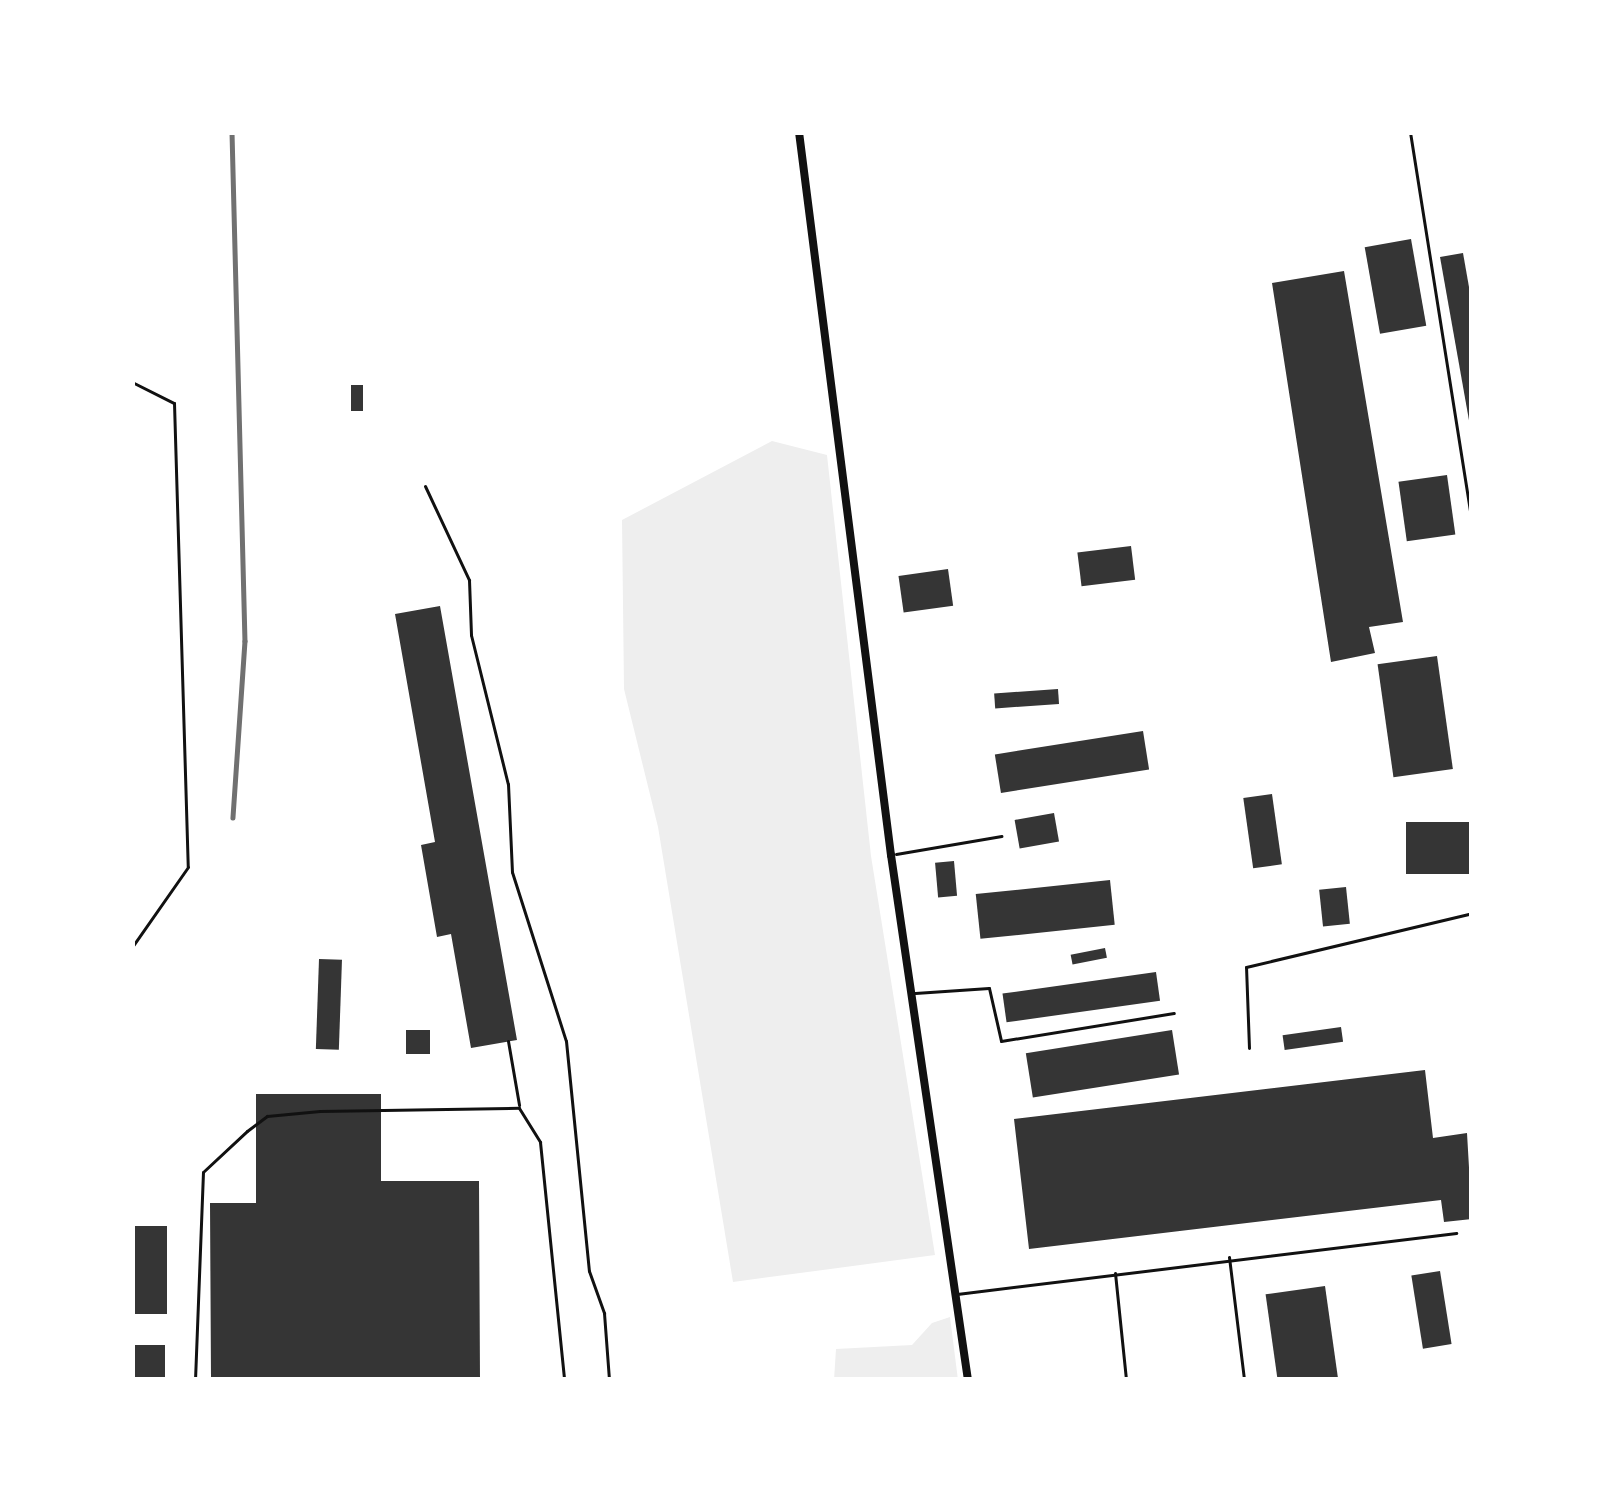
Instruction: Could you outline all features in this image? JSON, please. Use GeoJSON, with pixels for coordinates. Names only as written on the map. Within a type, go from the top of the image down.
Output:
{"type":"FeatureCollection","features":[{"type":"Feature","properties":{"kind":"street"},"geometry":{"type":"LineString","coordinates":[[800,132],[891,855],[968,1380]]}},
{"type":"Feature","properties":{"kind":"lane"},"geometry":{"type":"LineString","coordinates":[[1410,132],[1472,525]]}},
{"type":"Feature","properties":{"kind":"lane"},"geometry":{"type":"LineString","coordinates":[[132,382],[174,403],[188,867],[132,946]]}},
{"type":"Feature","properties":{"kind":"lane"},"geometry":{"type":"LineString","coordinates":[[891,855],[1001,836]]}},
{"type":"Feature","properties":{"kind":"lane"},"geometry":{"type":"LineString","coordinates":[[1249,1048],[1246,967],[1472,913]]}},
{"type":"Feature","properties":{"kind":"lane"},"geometry":{"type":"LineString","coordinates":[[914,993],[989,988],[1001,1041],[1174,1013]]}},
{"type":"Feature","properties":{"kind":"lane"},"geometry":{"type":"LineString","coordinates":[[508,1041],[520,1108],[540,1142],[564,1380]]}},
{"type":"Feature","properties":{"kind":"lane"},"geometry":{"type":"LineString","coordinates":[[194,1380],[203,1172],[248,1131],[267,1116],[320,1111],[520,1108]]}},
{"type":"Feature","properties":{"kind":"lane"},"geometry":{"type":"LineString","coordinates":[[955,1294],[1229,1257],[1456,1233]]}},
{"type":"Feature","properties":{"kind":"lane"},"geometry":{"type":"LineString","coordinates":[[1229,1257],[1244,1380]]}},
{"type":"Feature","properties":{"kind":"lane"},"geometry":{"type":"LineString","coordinates":[[1114,1272],[1126,1379]]}},
{"type":"Feature","properties":{"kind":"path"},"geometry":{"type":"LineString","coordinates":[[425,486],[469,580],[471,634],[508,784],[512,872],[566,1041],[589,1271],[604,1312],[609,1380]]}},
{"type":"Feature","properties":{"kind":"shaded area"},"geometry":{"type":"Polygon","coordinates":[[[772,441],[827,455],[871,856],[935,1255],[733,1282],[658,827],[624,689],[622,520],[772,441]]]}},
{"type":"Feature","properties":{"kind":"shaded area"},"geometry":{"type":"Polygon","coordinates":[[[950,1317],[958,1380],[834,1380],[836,1349],[912,1345],[932,1323],[950,1317]]]}},
{"type":"Feature","properties":{"kind":"building"},"geometry":{"type":"Polygon","coordinates":[[[1411,239],[1426,326],[1380,334],[1365,247],[1411,239]]]}},
{"type":"Feature","properties":{"kind":"building"},"geometry":{"type":"Polygon","coordinates":[[[1463,253],[1472,304],[1470,426],[1440,257],[1463,253]]]}},
{"type":"Feature","properties":{"kind":"building"},"geometry":{"type":"Polygon","coordinates":[[[1344,271],[1403,622],[1369,627],[1375,653],[1331,662],[1272,283],[1344,271]]]}},
{"type":"Feature","properties":{"kind":"building"},"geometry":{"type":"Polygon","coordinates":[[[351,385],[363,385],[363,411],[351,411],[351,385]]]}},
{"type":"Feature","properties":{"kind":"building"},"geometry":{"type":"Polygon","coordinates":[[[1447,475],[1455,534],[1407,541],[1398,482],[1447,475]]]}},
{"type":"Feature","properties":{"kind":"building"},"geometry":{"type":"Polygon","coordinates":[[[1131,546],[1135,580],[1082,586],[1077,553],[1131,546]]]}},
{"type":"Feature","properties":{"kind":"building"},"geometry":{"type":"Polygon","coordinates":[[[948,569],[953,606],[904,613],[898,576],[948,569]]]}},
{"type":"Feature","properties":{"kind":"building"},"geometry":{"type":"Polygon","coordinates":[[[440,606],[517,1040],[471,1048],[451,934],[437,937],[421,845],[435,842],[395,614],[440,606]]]}},
{"type":"Feature","properties":{"kind":"building"},"geometry":{"type":"Polygon","coordinates":[[[1437,656],[1453,769],[1393,777],[1378,664],[1437,656]]]}},
{"type":"Feature","properties":{"kind":"building"},"geometry":{"type":"Polygon","coordinates":[[[1058,689],[1059,704],[995,708],[994,693],[1058,689]]]}},
{"type":"Feature","properties":{"kind":"building"},"geometry":{"type":"Polygon","coordinates":[[[1143,731],[1149,770],[1001,793],[995,754],[1143,731]]]}},
{"type":"Feature","properties":{"kind":"building"},"geometry":{"type":"Polygon","coordinates":[[[1272,794],[1282,864],[1253,868],[1243,798],[1272,794]]]}},
{"type":"Feature","properties":{"kind":"building"},"geometry":{"type":"Polygon","coordinates":[[[1054,813],[1059,842],[1020,849],[1015,820],[1054,813]]]}},
{"type":"Feature","properties":{"kind":"building"},"geometry":{"type":"Polygon","coordinates":[[[1406,822],[1472,822],[1472,874],[1406,874],[1406,822]]]}},
{"type":"Feature","properties":{"kind":"building"},"geometry":{"type":"Polygon","coordinates":[[[954,861],[957,896],[938,898],[935,863],[954,861]]]}},
{"type":"Feature","properties":{"kind":"building"},"geometry":{"type":"Polygon","coordinates":[[[1110,880],[1115,925],[980,939],[976,894],[1110,880]]]}},
{"type":"Feature","properties":{"kind":"building"},"geometry":{"type":"Polygon","coordinates":[[[1346,887],[1350,924],[1323,927],[1319,890],[1346,887]]]}},
{"type":"Feature","properties":{"kind":"building"},"geometry":{"type":"Polygon","coordinates":[[[1105,948],[1107,958],[1073,964],[1071,955],[1105,948]]]}},
{"type":"Feature","properties":{"kind":"building"},"geometry":{"type":"Polygon","coordinates":[[[319,959],[342,960],[339,1050],[316,1049],[319,959]]]}},
{"type":"Feature","properties":{"kind":"building"},"geometry":{"type":"Polygon","coordinates":[[[1156,972],[1160,1001],[1007,1022],[1003,994],[1156,972]]]}},
{"type":"Feature","properties":{"kind":"building"},"geometry":{"type":"Polygon","coordinates":[[[1341,1027],[1343,1042],[1285,1050],[1283,1035],[1341,1027]]]}},
{"type":"Feature","properties":{"kind":"building"},"geometry":{"type":"Polygon","coordinates":[[[406,1030],[430,1030],[430,1054],[406,1054],[406,1030]]]}},
{"type":"Feature","properties":{"kind":"building"},"geometry":{"type":"Polygon","coordinates":[[[1172,1030],[1179,1074],[1033,1098],[1026,1053],[1172,1030]]]}},
{"type":"Feature","properties":{"kind":"building"},"geometry":{"type":"Polygon","coordinates":[[[1425,1070],[1433,1138],[1467,1133],[1472,1219],[1444,1222],[1441,1200],[1029,1249],[1014,1119],[1425,1070]]]}},
{"type":"Feature","properties":{"kind":"building"},"geometry":{"type":"Polygon","coordinates":[[[256,1094],[381,1094],[381,1181],[479,1181],[480,1380],[211,1380],[210,1203],[256,1203],[256,1094]]]}},
{"type":"Feature","properties":{"kind":"building"},"geometry":{"type":"Polygon","coordinates":[[[132,1226],[167,1226],[167,1314],[132,1314],[132,1226]]]}},
{"type":"Feature","properties":{"kind":"building"},"geometry":{"type":"Polygon","coordinates":[[[1440,1271],[1452,1344],[1423,1349],[1411,1276],[1440,1271]]]}},
{"type":"Feature","properties":{"kind":"building"},"geometry":{"type":"Polygon","coordinates":[[[1325,1286],[1338,1380],[1278,1380],[1266,1294],[1325,1286]]]}},
{"type":"Feature","properties":{"kind":"building"},"geometry":{"type":"Polygon","coordinates":[[[132,1345],[165,1345],[165,1380],[132,1380],[132,1345]]]}},
{"type":"Feature","properties":{"kind":"railway"},"geometry":{"type":"LineString","coordinates":[[232,132],[245,641],[233,818]]}}]}
